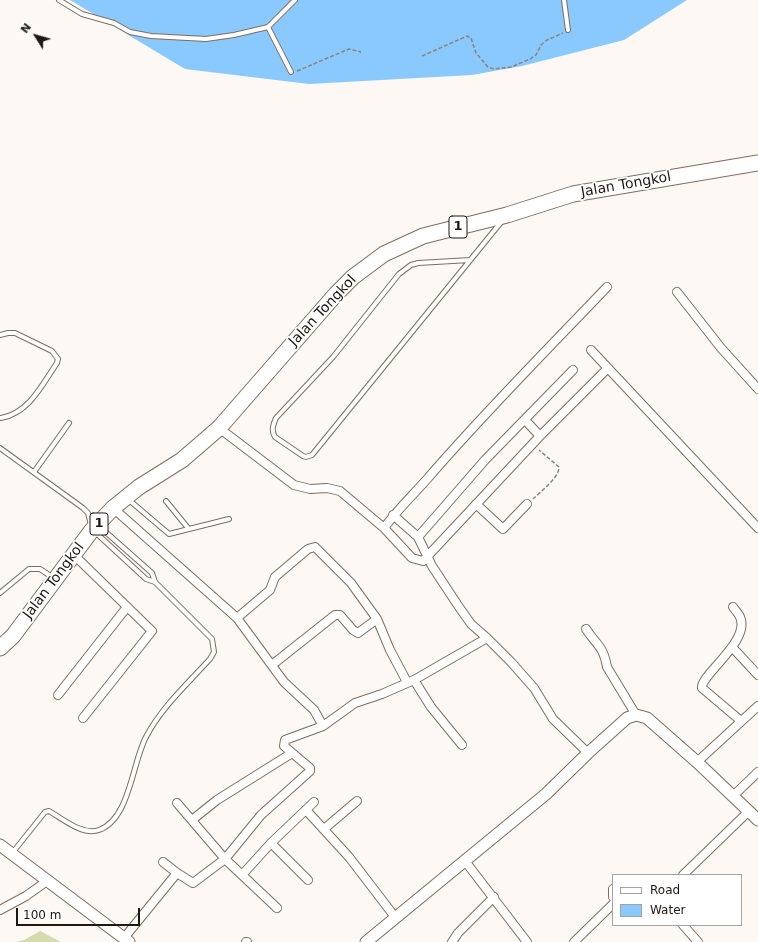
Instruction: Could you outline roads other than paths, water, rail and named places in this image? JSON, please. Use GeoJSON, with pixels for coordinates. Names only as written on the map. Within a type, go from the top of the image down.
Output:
{"type":"FeatureCollection","features":[{"type":"Feature","properties":{"kind":"highway","name":"Jalan Tongkol"},"geometry":{"type":"LineString","coordinates":[[0,648],[12,636],[55,580],[93,526],[126,497],[182,460],[222,423],[336,294],[372,262],[394,248],[423,236],[508,215],[573,194],[758,163]]}},
{"type":"Feature","properties":{"kind":"street"},"geometry":{"type":"LineString","coordinates":[[384,528],[393,515],[418,489],[473,426],[607,287]]}},
{"type":"Feature","properties":{"kind":"street"},"geometry":{"type":"LineString","coordinates":[[677,292],[721,348],[758,389]]}},
{"type":"Feature","properties":{"kind":"street"},"geometry":{"type":"LineString","coordinates":[[591,350],[758,528]]}},
{"type":"Feature","properties":{"kind":"street"},"geometry":{"type":"LineString","coordinates":[[421,559],[438,547],[540,436],[608,368]]}},
{"type":"Feature","properties":{"kind":"street"},"geometry":{"type":"LineString","coordinates":[[418,537],[485,460],[573,370]]}},
{"type":"Feature","properties":{"kind":"street"},"geometry":{"type":"LineString","coordinates":[[525,420],[540,436]]}},
{"type":"Feature","properties":{"kind":"street"},"geometry":{"type":"LineString","coordinates":[[222,423],[294,486],[310,489],[327,488],[340,491],[421,559],[472,624],[512,662],[534,688],[553,719],[588,753]]}},
{"type":"Feature","properties":{"kind":"street"},"geometry":{"type":"LineString","coordinates":[[476,504],[503,529],[527,504]]}},
{"type":"Feature","properties":{"kind":"street"},"geometry":{"type":"LineString","coordinates":[[113,508],[237,618],[284,682],[314,710],[323,726]]}},
{"type":"Feature","properties":{"kind":"street"},"geometry":{"type":"LineString","coordinates":[[393,515],[418,537],[421,559]]}},
{"type":"Feature","properties":{"kind":"street"},"geometry":{"type":"LineString","coordinates":[[237,618],[270,590],[276,577],[311,547],[315,547],[351,583],[377,620],[390,650],[411,681],[462,745]]}},
{"type":"Feature","properties":{"kind":"street"},"geometry":{"type":"LineString","coordinates":[[74,555],[152,631],[83,718]]}},
{"type":"Feature","properties":{"kind":"street"},"geometry":{"type":"LineString","coordinates":[[58,695],[127,607]]}},
{"type":"Feature","properties":{"kind":"street"},"geometry":{"type":"LineString","coordinates":[[733,607],[741,622],[737,637],[726,656],[705,678],[701,685],[702,688],[741,721]]}},
{"type":"Feature","properties":{"kind":"street"},"geometry":{"type":"LineString","coordinates":[[272,666],[336,615],[340,616],[353,630],[358,633],[377,620]]}},
{"type":"Feature","properties":{"kind":"street"},"geometry":{"type":"LineString","coordinates":[[586,629],[602,648],[607,667],[636,715]]}},
{"type":"Feature","properties":{"kind":"street"},"geometry":{"type":"LineString","coordinates":[[163,862],[193,883],[225,859],[261,815],[311,770],[284,746],[285,740],[323,726],[355,703],[382,694],[411,681],[487,638]]}},
{"type":"Feature","properties":{"kind":"street"},"geometry":{"type":"LineString","coordinates":[[732,647],[758,675]]}},
{"type":"Feature","properties":{"kind":"street"},"geometry":{"type":"LineString","coordinates":[[697,762],[758,706]]}},
{"type":"Feature","properties":{"kind":"street"},"geometry":{"type":"LineString","coordinates":[[366,942],[557,785],[588,753],[627,718],[636,715],[646,718],[697,762],[758,820]]}},
{"type":"Feature","properties":{"kind":"street"},"geometry":{"type":"LineString","coordinates":[[192,820],[217,800],[292,753]]}},
{"type":"Feature","properties":{"kind":"street"},"geometry":{"type":"LineString","coordinates":[[733,796],[758,772]]}},
{"type":"Feature","properties":{"kind":"street"},"geometry":{"type":"LineString","coordinates":[[324,829],[357,801]]}},
{"type":"Feature","properties":{"kind":"street"},"geometry":{"type":"LineString","coordinates":[[242,875],[271,843],[314,802]]}},
{"type":"Feature","properties":{"kind":"street"},"geometry":{"type":"LineString","coordinates":[[178,803],[225,859],[277,908]]}},
{"type":"Feature","properties":{"kind":"street"},"geometry":{"type":"LineString","coordinates":[[306,810],[349,857],[395,917]]}},
{"type":"Feature","properties":{"kind":"street"},"geometry":{"type":"LineString","coordinates":[[684,874],[749,811]]}},
{"type":"Feature","properties":{"kind":"street"},"geometry":{"type":"LineString","coordinates":[[271,843],[308,880]]}},
{"type":"Feature","properties":{"kind":"street"},"geometry":{"type":"LineString","coordinates":[[0,845],[126,941],[177,872]]}},
{"type":"Feature","properties":{"kind":"street"},"geometry":{"type":"LineString","coordinates":[[465,861],[527,942]]}},
{"type":"Feature","properties":{"kind":"street"},"geometry":{"type":"LineString","coordinates":[[0,910],[26,896],[47,881]]}},
{"type":"Feature","properties":{"kind":"street"},"geometry":{"type":"LineString","coordinates":[[452,942],[458,933],[494,897]]}},
{"type":"Feature","properties":{"kind":"street"},"geometry":{"type":"LineString","coordinates":[[574,942],[612,905]]}},
{"type":"Feature","properties":{"kind":"street"},"geometry":{"type":"LineString","coordinates":[[684,926],[698,942]]}},
{"type":"Feature","properties":{"kind":"lane"},"geometry":{"type":"LineString","coordinates":[[59,0],[82,14],[114,24],[130,32],[151,36],[206,39],[234,35],[268,27],[295,0]]}},
{"type":"Feature","properties":{"kind":"lane"},"geometry":{"type":"LineString","coordinates":[[564,0],[568,30]]}},
{"type":"Feature","properties":{"kind":"lane"},"geometry":{"type":"LineString","coordinates":[[268,27],[292,72]]}},
{"type":"Feature","properties":{"kind":"lane"},"geometry":{"type":"LineString","coordinates":[[470,260],[411,265],[399,274],[333,357],[276,418],[272,432],[274,437],[303,456],[312,455],[508,215]]}},
{"type":"Feature","properties":{"kind":"lane"},"geometry":{"type":"LineString","coordinates":[[0,335],[15,333],[52,351],[58,359],[57,364],[28,404],[17,413],[1,419],[0,412]]}},
{"type":"Feature","properties":{"kind":"lane"},"geometry":{"type":"LineString","coordinates":[[34,472],[69,423]]}},
{"type":"Feature","properties":{"kind":"lane"},"geometry":{"type":"LineString","coordinates":[[0,448],[83,508],[88,513],[93,526],[146,579],[155,582]]}},
{"type":"Feature","properties":{"kind":"lane"},"geometry":{"type":"LineString","coordinates":[[126,497],[169,534],[229,518]]}},
{"type":"Feature","properties":{"kind":"lane"},"geometry":{"type":"LineString","coordinates":[[166,501],[188,528]]}},
{"type":"Feature","properties":{"kind":"lane"},"geometry":{"type":"LineString","coordinates":[[12,854],[45,812],[49,811],[83,830],[90,832],[99,830],[109,825],[119,813],[124,801],[139,750],[146,735],[175,698],[210,659],[214,652],[212,639],[155,582],[152,573],[93,526]]}},
{"type":"Feature","properties":{"kind":"lane"},"geometry":{"type":"LineString","coordinates":[[0,593],[29,569],[40,569],[55,580]]}},
{"type":"Feature","properties":{"kind":"water"},"geometry":{"type":"Polygon","coordinates":[[[70,0],[687,0],[624,40],[522,66],[472,75],[309,84],[185,69],[70,0]]]}}]}
